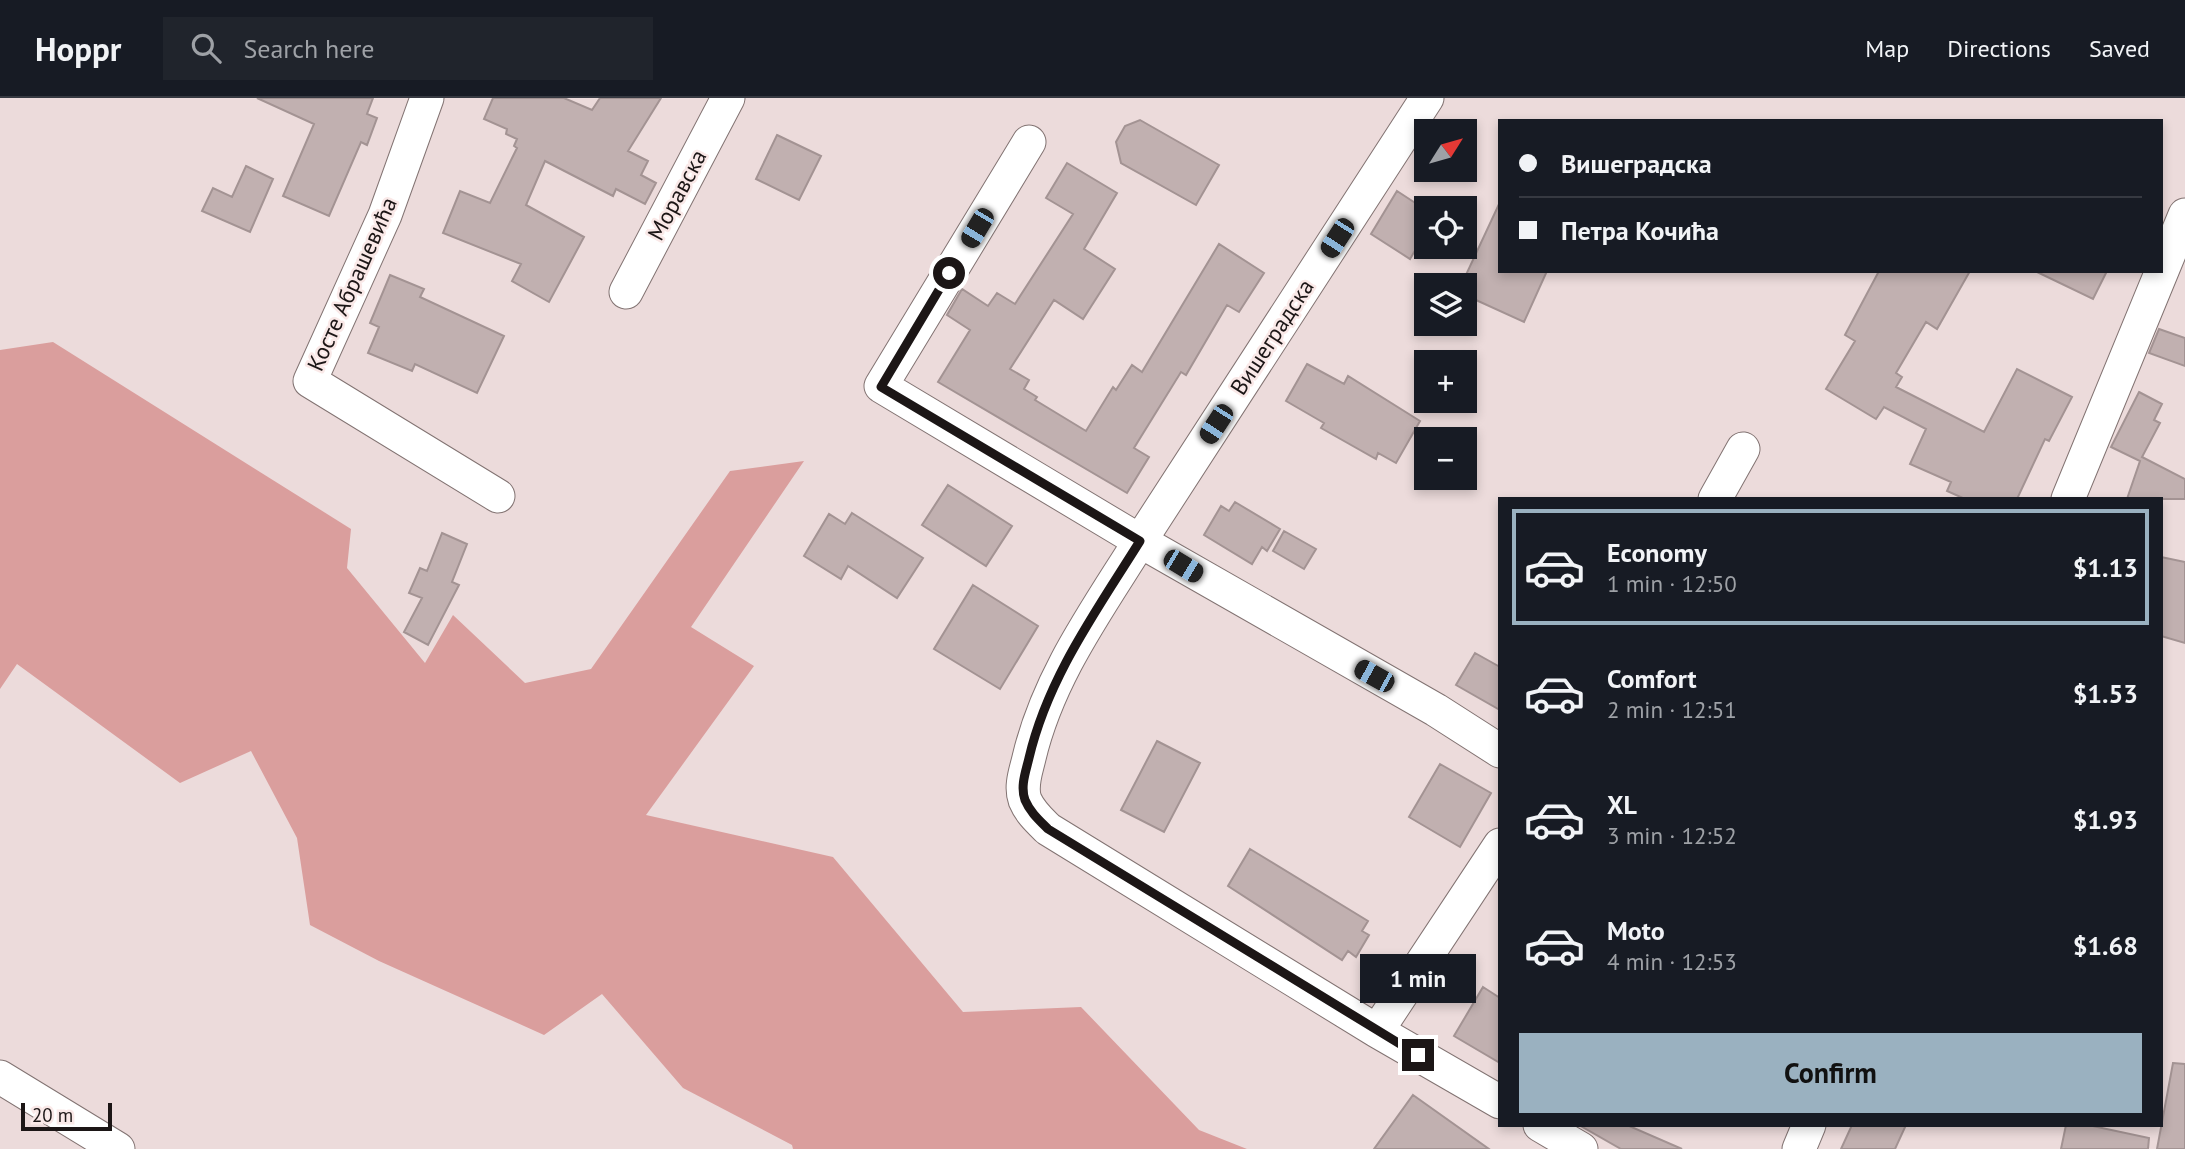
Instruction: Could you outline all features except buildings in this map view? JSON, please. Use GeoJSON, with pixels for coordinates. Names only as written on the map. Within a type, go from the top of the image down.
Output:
{"type":"FeatureCollection","features":[{"type":"Feature","properties":{"kind":"street","name":"Косте Абрашевића"},"geometry":{"type":"LineString","coordinates":[[426,98],[385,215],[310,381],[498,496]]}},
{"type":"Feature","properties":{"kind":"street","name":"Моравска"},"geometry":{"type":"LineString","coordinates":[[626,292],[728,98]]}},
{"type":"Feature","properties":{"kind":"street","name":"Вишеградска"},"geometry":{"type":"LineString","coordinates":[[1427,98],[1064,661],[1035,734],[1023,783],[1025,799],[1034,815],[1048,829],[1377,1031],[1498,1101]]}},
{"type":"Feature","properties":{"kind":"street"},"geometry":{"type":"LineString","coordinates":[[1029,142],[881,387],[1140,541],[1436,710],[1498,750]]}},
{"type":"Feature","properties":{"kind":"street"},"geometry":{"type":"LineString","coordinates":[[2163,268],[2185,215]]}},
{"type":"Feature","properties":{"kind":"street"},"geometry":{"type":"LineString","coordinates":[[2069,497],[2161,273]]}},
{"type":"Feature","properties":{"kind":"street"},"geometry":{"type":"LineString","coordinates":[[1716,497],[1743,449]]}},
{"type":"Feature","properties":{"kind":"street"},"geometry":{"type":"LineString","coordinates":[[1377,1031],[1498,848]]}},
{"type":"Feature","properties":{"kind":"street"},"geometry":{"type":"LineString","coordinates":[[0,1077],[100,1144]]}},
{"type":"Feature","properties":{"kind":"street"},"geometry":{"type":"LineString","coordinates":[[1543,1127],[1581,1149]]}},
{"type":"Feature","properties":{"kind":"street"},"geometry":{"type":"LineString","coordinates":[[1800,1149],[1808,1127]]}},
{"type":"Feature","properties":{"kind":"shaded area"},"geometry":{"type":"Polygon","coordinates":[[[53,342],[351,529],[347,568],[425,663],[453,615],[525,683],[591,669],[730,471],[804,461],[691,627],[754,666],[646,815],[833,857],[963,1012],[1081,1007],[1199,1130],[1247,1149],[793,1149],[792,1145],[683,1088],[602,994],[544,1035],[379,961],[310,925],[297,838],[251,751],[180,783],[17,664],[0,689],[0,350],[53,342]]]}},
{"type":"Feature","properties":{"kind":"route"},"geometry":{"type":"LineString","coordinates":[[949,273],[881,387],[1140,541],[1064,661],[1035,734],[1023,783],[1025,799],[1034,815],[1048,829],[1418,1055]]}}]}
